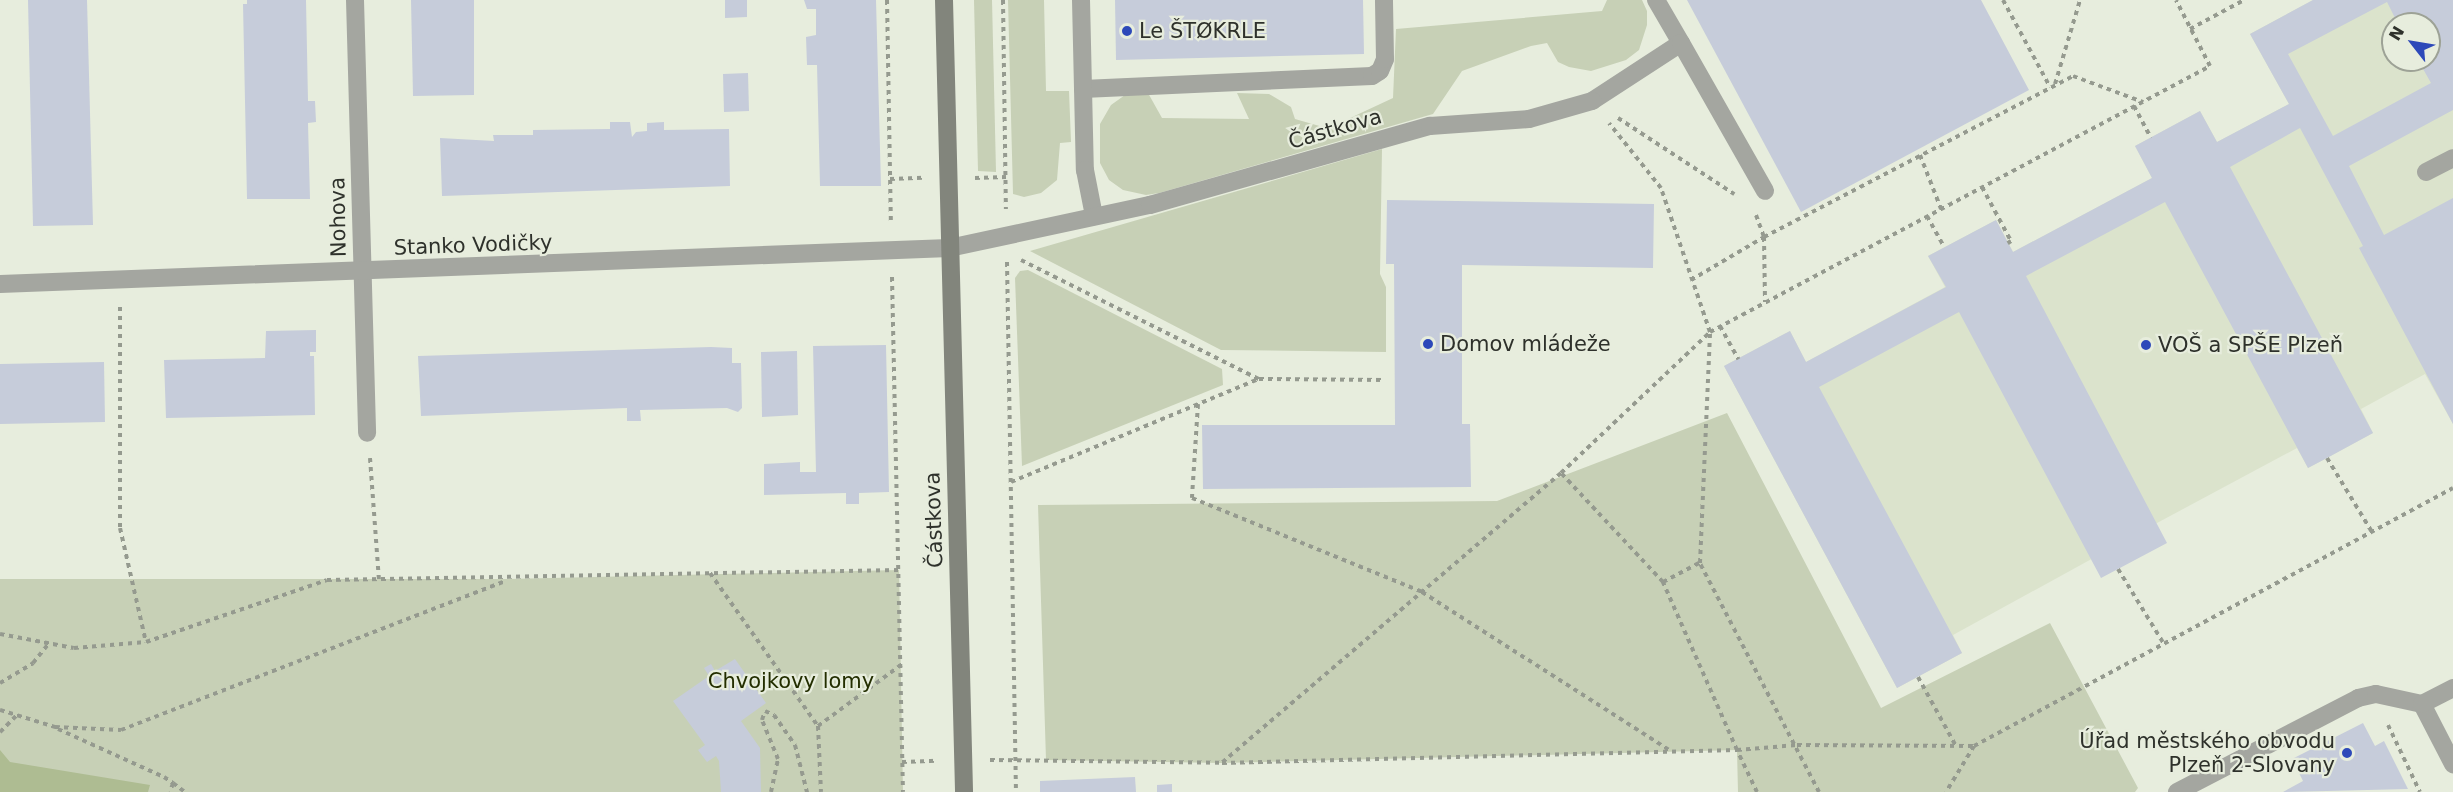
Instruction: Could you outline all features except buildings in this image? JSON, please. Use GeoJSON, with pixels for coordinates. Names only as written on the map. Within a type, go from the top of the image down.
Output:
{"type":"FeatureCollection","features":[{"type":"Feature","properties":{"kind":"street","name":"Nohova"},"geometry":{"type":"LineString","coordinates":[[355,0],[367,433]]}},
{"type":"Feature","properties":{"kind":"street","name":"Částkova"},"geometry":{"type":"LineString","coordinates":[[944,0],[964,792]]}},
{"type":"Feature","properties":{"kind":"street"},"geometry":{"type":"LineString","coordinates":[[1081,0],[1085,170],[1094,216]]}},
{"type":"Feature","properties":{"kind":"street"},"geometry":{"type":"LineString","coordinates":[[1083,89],[1372,76],[1380,71],[1385,59],[1384,0]]}},
{"type":"Feature","properties":{"kind":"street"},"geometry":{"type":"LineString","coordinates":[[1656,0],[1765,191]]}},
{"type":"Feature","properties":{"kind":"street","name":"Částkova"},"geometry":{"type":"LineString","coordinates":[[949,248],[1007,245],[1094,216],[1150,205],[1430,126],[1529,119],[1592,101],[1681,43]]}},
{"type":"Feature","properties":{"kind":"street"},"geometry":{"type":"LineString","coordinates":[[2426,172],[2453,158]]}},
{"type":"Feature","properties":{"kind":"street","name":"Stanko Vodičky"},"geometry":{"type":"LineString","coordinates":[[0,284],[949,248]]}},
{"type":"Feature","properties":{"kind":"street"},"geometry":{"type":"LineString","coordinates":[[2422,705],[2453,688]]}},
{"type":"Feature","properties":{"kind":"street"},"geometry":{"type":"LineString","coordinates":[[2177,792],[2358,698],[2376,694],[2394,696],[2422,705],[2453,764]]}},
{"type":"Feature","properties":{"kind":"path"},"geometry":{"type":"LineString","coordinates":[[887,0],[903,792]]}},
{"type":"Feature","properties":{"kind":"path"},"geometry":{"type":"LineString","coordinates":[[1003,0],[1017,792]]}},
{"type":"Feature","properties":{"kind":"path"},"geometry":{"type":"LineString","coordinates":[[2003,0],[2053,86]]}},
{"type":"Feature","properties":{"kind":"path"},"geometry":{"type":"LineString","coordinates":[[2053,86],[2080,0]]}},
{"type":"Feature","properties":{"kind":"path"},"geometry":{"type":"LineString","coordinates":[[1222,763],[1561,473],[1710,332],[2210,66],[2176,0]]}},
{"type":"Feature","properties":{"kind":"path"},"geometry":{"type":"LineString","coordinates":[[2190,29],[2244,0]]}},
{"type":"Feature","properties":{"kind":"path"},"geometry":{"type":"LineString","coordinates":[[1691,280],[1764,237],[2073,76],[2143,102]]}},
{"type":"Feature","properties":{"kind":"path"},"geometry":{"type":"LineString","coordinates":[[1592,101],[1742,199]]}},
{"type":"Feature","properties":{"kind":"path"},"geometry":{"type":"LineString","coordinates":[[1592,101],[1661,189],[1710,332],[1700,563],[1797,745],[1819,792]]}},
{"type":"Feature","properties":{"kind":"path"},"geometry":{"type":"LineString","coordinates":[[2134,106],[2151,138]]}},
{"type":"Feature","properties":{"kind":"path"},"geometry":{"type":"LineString","coordinates":[[1920,155],[1941,209]]}},
{"type":"Feature","properties":{"kind":"path"},"geometry":{"type":"LineString","coordinates":[[1982,187],[2012,241],[2008,243]]}},
{"type":"Feature","properties":{"kind":"path"},"geometry":{"type":"LineString","coordinates":[[1752,205],[1764,237],[1765,303]]}},
{"type":"Feature","properties":{"kind":"path"},"geometry":{"type":"LineString","coordinates":[[1927,216],[1944,247]]}},
{"type":"Feature","properties":{"kind":"path"},"geometry":{"type":"LineString","coordinates":[[1007,245],[1259,379]]}},
{"type":"Feature","properties":{"kind":"path"},"geometry":{"type":"LineString","coordinates":[[120,280],[120,528],[146,642]]}},
{"type":"Feature","properties":{"kind":"path"},"geometry":{"type":"LineString","coordinates":[[1720,326],[1738,359]]}},
{"type":"Feature","properties":{"kind":"path"},"geometry":{"type":"LineString","coordinates":[[1011,482],[1259,379],[1386,380]]}},
{"type":"Feature","properties":{"kind":"path"},"geometry":{"type":"LineString","coordinates":[[1198,404],[1192,498],[1422,592],[1672,751]]}},
{"type":"Feature","properties":{"kind":"path"},"geometry":{"type":"LineString","coordinates":[[367,433],[378,524],[379,580]]}},
{"type":"Feature","properties":{"kind":"path"},"geometry":{"type":"LineString","coordinates":[[2328,458],[2372,532]]}},
{"type":"Feature","properties":{"kind":"path"},"geometry":{"type":"LineString","coordinates":[[1561,473],[1663,582],[1757,792]]}},
{"type":"Feature","properties":{"kind":"path"},"geometry":{"type":"LineString","coordinates":[[902,762],[1017,760],[1222,763],[1737,750],[1797,745],[1974,746],[2453,488]]}},
{"type":"Feature","properties":{"kind":"path"},"geometry":{"type":"LineString","coordinates":[[1663,582],[1700,563]]}},
{"type":"Feature","properties":{"kind":"path"},"geometry":{"type":"LineString","coordinates":[[2118,569],[2164,644]]}},
{"type":"Feature","properties":{"kind":"path"},"geometry":{"type":"LineString","coordinates":[[0,634],[74,648],[146,642],[327,580],[509,579],[899,570]]}},
{"type":"Feature","properties":{"kind":"path"},"geometry":{"type":"LineString","coordinates":[[710,573],[818,726],[821,792]]}},
{"type":"Feature","properties":{"kind":"path"},"geometry":{"type":"LineString","coordinates":[[55,727],[121,730],[509,579]]}},
{"type":"Feature","properties":{"kind":"path"},"geometry":{"type":"LineString","coordinates":[[0,683],[33,663],[49,644]]}},
{"type":"Feature","properties":{"kind":"path"},"geometry":{"type":"LineString","coordinates":[[818,726],[902,664]]}},
{"type":"Feature","properties":{"kind":"path"},"geometry":{"type":"LineString","coordinates":[[1918,677],[1956,746]]}},
{"type":"Feature","properties":{"kind":"path"},"geometry":{"type":"LineString","coordinates":[[2394,696],[2386,719],[2420,792]]}},
{"type":"Feature","properties":{"kind":"path"},"geometry":{"type":"LineString","coordinates":[[0,710],[55,727],[173,783],[184,792]]}},
{"type":"Feature","properties":{"kind":"path"},"geometry":{"type":"LineString","coordinates":[[771,792],[778,759],[762,720],[765,711],[774,715],[795,745],[807,792]]}},
{"type":"Feature","properties":{"kind":"path"},"geometry":{"type":"LineString","coordinates":[[0,732],[18,715]]}},
{"type":"Feature","properties":{"kind":"path"},"geometry":{"type":"LineString","coordinates":[[1946,792],[1974,746]]}},
{"type":"Feature","properties":{"kind":"path"},"geometry":{"type":"LineString","coordinates":[[170,792],[173,783]]}},
{"type":"Feature","properties":{"kind":"shaded area","name":"VOŠ a SPŠE Plzeň"},"geometry":{"type":"Polygon","coordinates":[[[2313,0],[2453,0],[2453,424],[2425,374],[2361,409],[2373,433],[2308,468],[2297,448],[2157,523],[1953,635],[1962,653],[1897,688],[1724,366],[1790,331],[1806,362],[1945,287],[1928,256],[1996,220],[2013,252],[2152,178],[2135,146],[2200,111],[2217,142],[2289,104],[2250,34],[2313,0]]]}},
{"type":"Feature","properties":{"kind":"shaded area"},"geometry":{"type":"Polygon","coordinates":[[[0,750],[10,762],[150,785],[148,792],[0,792],[0,750]]]}},
{"type":"Feature","properties":{"kind":"green space"},"geometry":{"type":"Polygon","coordinates":[[[974,0],[992,0],[996,172],[978,171],[974,0]]]}},
{"type":"Feature","properties":{"kind":"green space"},"geometry":{"type":"Polygon","coordinates":[[[1008,0],[1044,0],[1046,91],[1069,91],[1071,142],[1060,143],[1057,180],[1041,193],[1024,197],[1013,194],[1008,0]]]}},
{"type":"Feature","properties":{"kind":"green space"},"geometry":{"type":"Polygon","coordinates":[[[1607,0],[1642,0],[1647,11],[1647,25],[1639,50],[1626,60],[1591,71],[1569,67],[1558,62],[1547,43],[1531,46],[1462,71],[1433,114],[1159,193],[1146,195],[1123,190],[1109,180],[1100,163],[1100,124],[1111,105],[1125,95],[1148,93],[1162,118],[1249,119],[1237,93],[1269,94],[1291,107],[1295,119],[1344,133],[1348,119],[1393,98],[1396,29],[1602,11],[1607,0]]]}},
{"type":"Feature","properties":{"kind":"green space"},"geometry":{"type":"Polygon","coordinates":[[[1382,149],[1380,274],[1386,287],[1386,352],[1221,350],[1030,251],[1382,149]]]}},
{"type":"Feature","properties":{"kind":"green space"},"geometry":{"type":"Polygon","coordinates":[[[1028,270],[1222,369],[1223,385],[1022,466],[1015,278],[1020,271],[1028,270]]]}},
{"type":"Feature","properties":{"kind":"green space"},"geometry":{"type":"Polygon","coordinates":[[[1727,413],[1881,708],[2050,623],[2138,788],[2135,792],[1738,792],[1737,750],[1222,763],[1046,760],[1038,505],[1497,501],[1727,413]]]}},
{"type":"Feature","properties":{"kind":"green space","name":"Chvojkovy lomy"},"geometry":{"type":"Polygon","coordinates":[[[899,570],[903,792],[0,792],[0,579],[509,579],[899,570]]]}},
{"type":"Feature","properties":{"kind":"place","name":"Le ŠTØKRLE"},"geometry":{"type":"Point","coordinates":[1127,31]}},
{"type":"Feature","properties":{"kind":"place","name":"Domov mládeže"},"geometry":{"type":"Point","coordinates":[1428,344]}},
{"type":"Feature","properties":{"kind":"place","name":"VOŠ a SPŠE Plzeň"},"geometry":{"type":"Point","coordinates":[2146,345]}},
{"type":"Feature","properties":{"kind":"place","name":"Úřad městského obvodu Plzeň 2-Slovany"},"geometry":{"type":"Point","coordinates":[2347,753]}}]}
